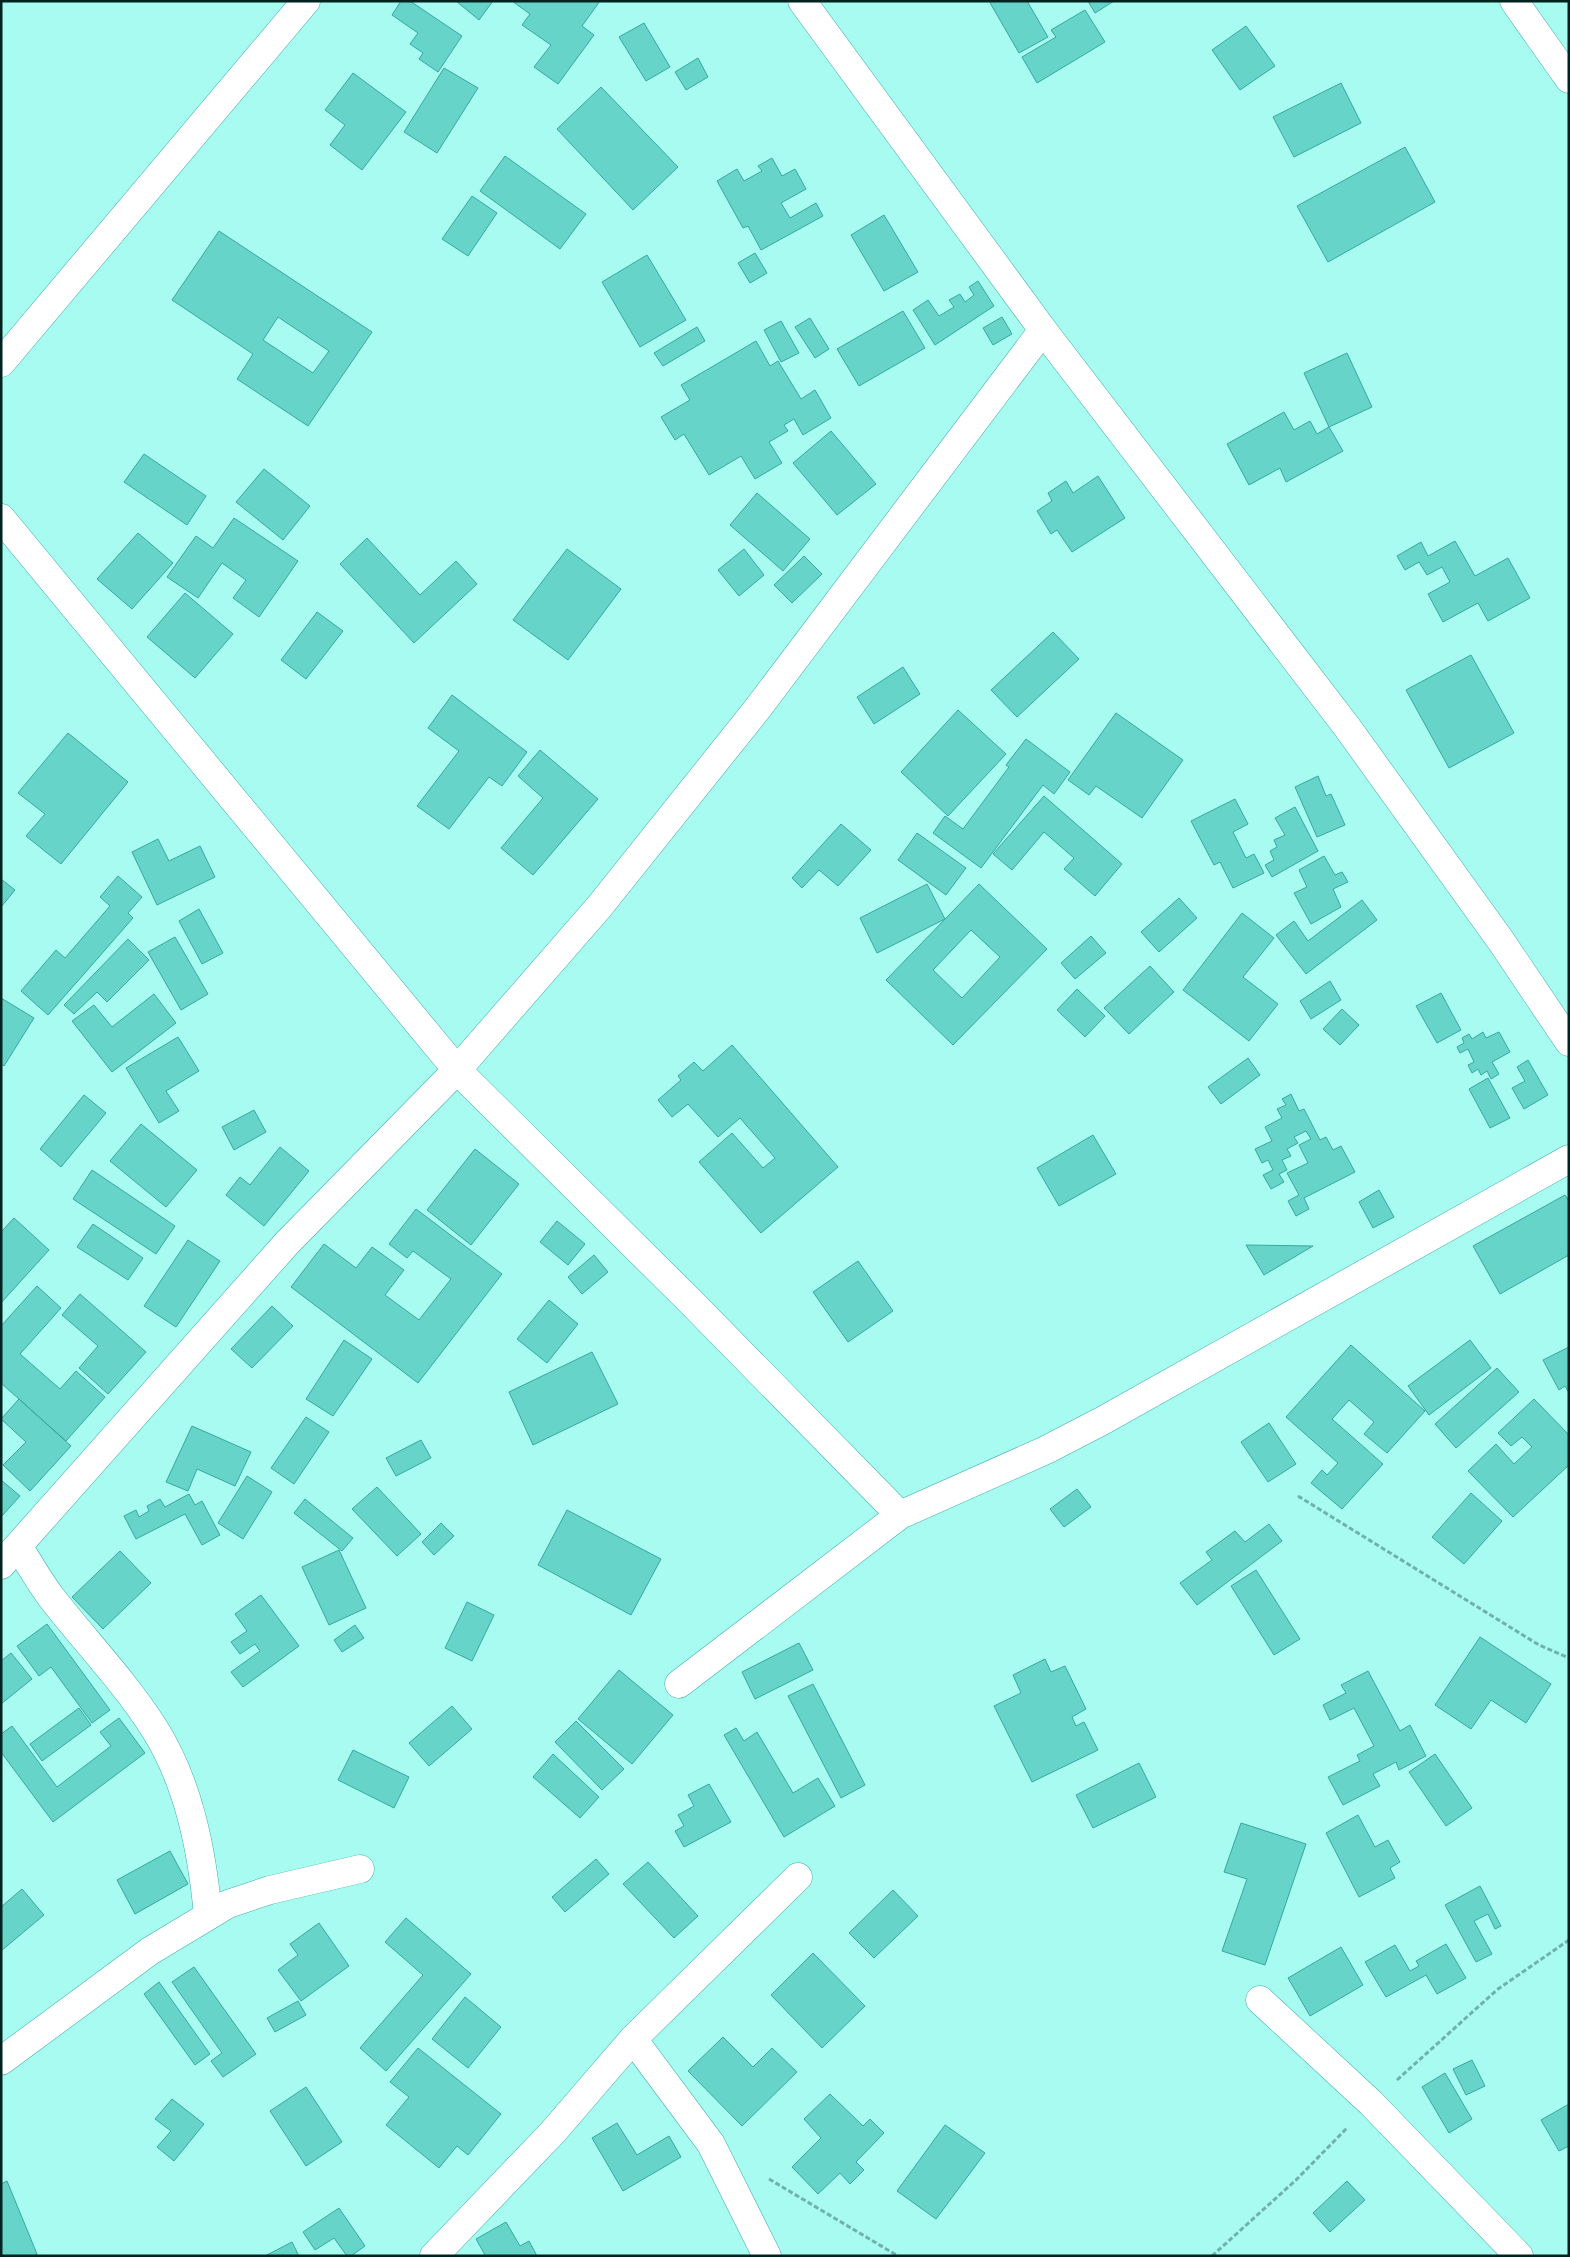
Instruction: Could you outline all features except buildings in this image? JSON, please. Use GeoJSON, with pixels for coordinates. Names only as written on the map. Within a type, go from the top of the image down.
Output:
{"type":"FeatureCollection","features":[{"type":"Feature","properties":{"kind":"street"},"geometry":{"type":"LineString","coordinates":[[1,363],[306,1]]}},
{"type":"Feature","properties":{"kind":"street"},"geometry":{"type":"LineString","coordinates":[[802,1],[1043,330],[1347,727],[1501,942],[1569,1042]]}},
{"type":"Feature","properties":{"kind":"street"},"geometry":{"type":"LineString","coordinates":[[1514,1],[1569,79]]}},
{"type":"Feature","properties":{"kind":"street"},"geometry":{"type":"LineString","coordinates":[[208,1915],[193,1819],[172,1763],[155,1729],[127,1690],[50,1596],[10,1556],[287,1243],[457,1070],[599,907],[758,708],[1043,330]]}},
{"type":"Feature","properties":{"kind":"street"},"geometry":{"type":"LineString","coordinates":[[1,518],[457,1070],[691,1302],[900,1515]]}},
{"type":"Feature","properties":{"kind":"street"},"geometry":{"type":"LineString","coordinates":[[679,1684],[900,1515],[1046,1450],[1102,1422],[1569,1159]]}},
{"type":"Feature","properties":{"kind":"street"},"geometry":{"type":"LineString","coordinates":[[4,2055],[150,1951],[228,1904],[270,1890],[360,1869]]}},
{"type":"Feature","properties":{"kind":"street"},"geometry":{"type":"LineString","coordinates":[[434,2256],[553,2132],[633,2040],[798,1878]]}},
{"type":"Feature","properties":{"kind":"street"},"geometry":{"type":"LineString","coordinates":[[1260,2000],[1371,2104],[1519,2256]]}},
{"type":"Feature","properties":{"kind":"street"},"geometry":{"type":"LineString","coordinates":[[633,2040],[711,2144],[766,2256]]}},
{"type":"Feature","properties":{"kind":"path"},"geometry":{"type":"LineString","coordinates":[[1298,1496],[1539,1645],[1569,1658]]}},
{"type":"Feature","properties":{"kind":"path"},"geometry":{"type":"LineString","coordinates":[[1212,2256],[1296,2180],[1371,2104],[1498,1989],[1569,1940]]}},
{"type":"Feature","properties":{"kind":"path"},"geometry":{"type":"LineString","coordinates":[[761,2174],[898,2256]]}}]}
